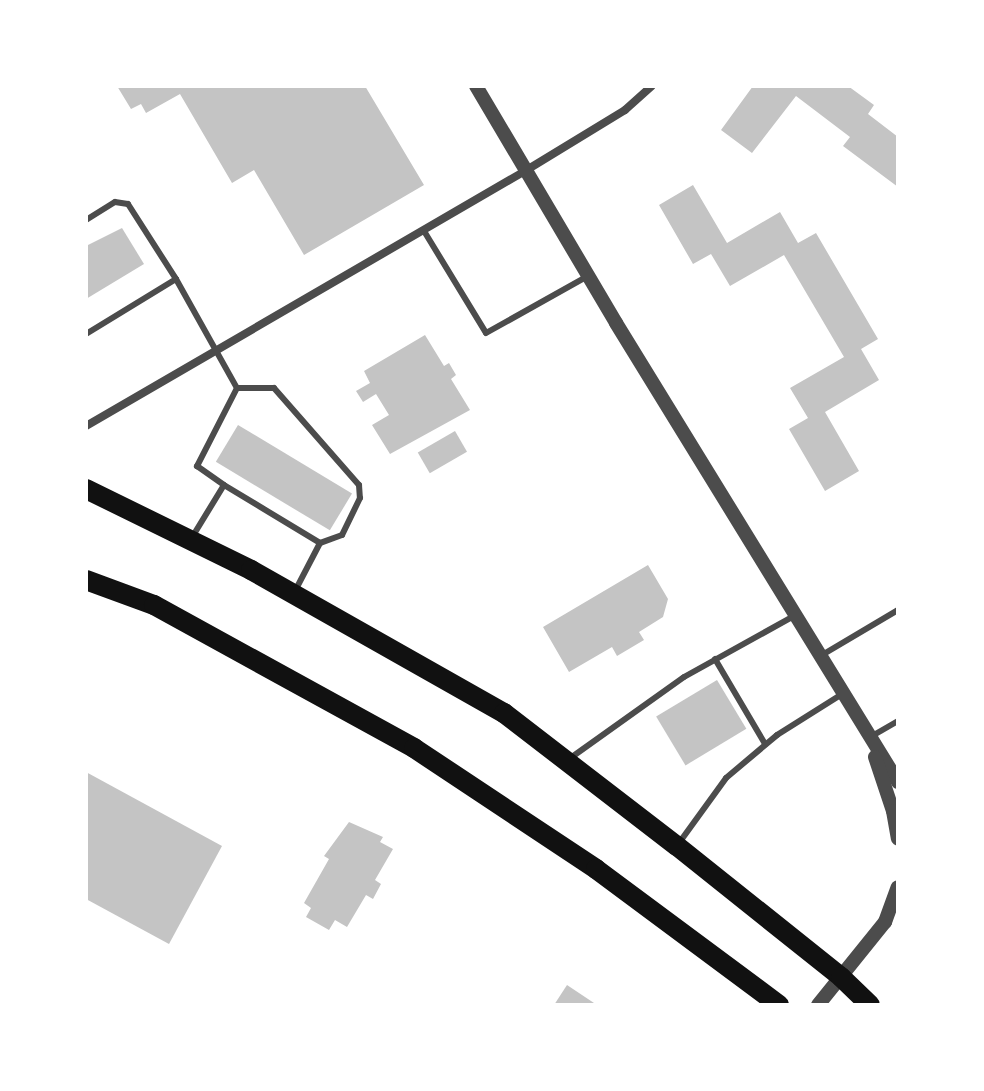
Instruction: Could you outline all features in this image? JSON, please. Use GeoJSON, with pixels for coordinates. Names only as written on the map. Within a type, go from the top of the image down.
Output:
{"type":"FeatureCollection","features":[{"type":"Feature","properties":{"kind":"main road"},"geometry":{"type":"LineString","coordinates":[[86,489],[293,594],[504,713],[677,846],[841,977],[870,1005]]}},
{"type":"Feature","properties":{"kind":"main road"},"geometry":{"type":"LineString","coordinates":[[86,580],[154,605],[414,748],[596,869],[779,1005]]}},
{"type":"Feature","properties":{"kind":"street"},"geometry":{"type":"LineString","coordinates":[[476,86],[794,616],[898,782]]}},
{"type":"Feature","properties":{"kind":"street"},"geometry":{"type":"LineString","coordinates":[[86,426],[525,171],[625,110],[652,86]]}},
{"type":"Feature","properties":{"kind":"street"},"geometry":{"type":"LineString","coordinates":[[868,738],[893,811],[898,839]]}},
{"type":"Feature","properties":{"kind":"street"},"geometry":{"type":"LineString","coordinates":[[818,1005],[885,922],[898,887]]}},
{"type":"Feature","properties":{"kind":"lane"},"geometry":{"type":"LineString","coordinates":[[86,220],[115,202],[128,204],[176,279],[237,388]]}},
{"type":"Feature","properties":{"kind":"lane"},"geometry":{"type":"LineString","coordinates":[[424,231],[486,333],[588,276]]}},
{"type":"Feature","properties":{"kind":"lane"},"geometry":{"type":"LineString","coordinates":[[86,334],[176,279]]}},
{"type":"Feature","properties":{"kind":"lane"},"geometry":{"type":"LineString","coordinates":[[237,388],[197,466],[320,543]]}},
{"type":"Feature","properties":{"kind":"lane"},"geometry":{"type":"LineString","coordinates":[[237,388],[274,388],[359,485],[360,498],[342,535],[320,543],[293,594]]}},
{"type":"Feature","properties":{"kind":"lane"},"geometry":{"type":"LineString","coordinates":[[190,540],[224,485]]}},
{"type":"Feature","properties":{"kind":"lane"},"geometry":{"type":"LineString","coordinates":[[819,657],[898,610]]}},
{"type":"Feature","properties":{"kind":"lane"},"geometry":{"type":"LineString","coordinates":[[566,761],[684,677],[794,616]]}},
{"type":"Feature","properties":{"kind":"lane"},"geometry":{"type":"LineString","coordinates":[[715,659],[765,744]]}},
{"type":"Feature","properties":{"kind":"lane"},"geometry":{"type":"LineString","coordinates":[[677,846],[726,778],[765,744],[842,694]]}},
{"type":"Feature","properties":{"kind":"lane"},"geometry":{"type":"LineString","coordinates":[[868,738],[898,721]]}},
{"type":"Feature","properties":{"kind":"building"},"geometry":{"type":"Polygon","coordinates":[[[117,86],[365,86],[424,185],[304,255],[254,170],[232,183],[180,94],[146,113],[141,104],[131,109],[117,86]]]}},
{"type":"Feature","properties":{"kind":"building"},"geometry":{"type":"Polygon","coordinates":[[[753,86],[848,86],[874,105],[868,114],[898,137],[898,187],[843,146],[850,137],[796,96],[752,153],[721,130],[753,86]]]}},
{"type":"Feature","properties":{"kind":"building"},"geometry":{"type":"Polygon","coordinates":[[[693,185],[727,243],[780,212],[798,243],[816,233],[878,339],[861,349],[879,380],[825,412],[859,471],[825,491],[789,429],[808,418],[790,388],[844,357],[784,255],[730,286],[711,254],[693,264],[659,205],[693,185]]]}},
{"type":"Feature","properties":{"kind":"building"},"geometry":{"type":"Polygon","coordinates":[[[122,228],[144,264],[86,299],[86,246],[122,228]]]}},
{"type":"Feature","properties":{"kind":"building"},"geometry":{"type":"Polygon","coordinates":[[[425,335],[444,366],[449,363],[456,375],[451,379],[470,410],[390,454],[372,425],[389,415],[376,394],[363,402],[356,391],[370,383],[364,371],[425,335]]]}},
{"type":"Feature","properties":{"kind":"building"},"geometry":{"type":"Polygon","coordinates":[[[238,425],[352,494],[330,530],[216,462],[238,425]]]}},
{"type":"Feature","properties":{"kind":"building"},"geometry":{"type":"Polygon","coordinates":[[[455,431],[467,452],[430,473],[418,452],[455,431]]]}},
{"type":"Feature","properties":{"kind":"building"},"geometry":{"type":"Polygon","coordinates":[[[648,565],[668,599],[663,617],[639,632],[644,640],[617,656],[612,647],[569,672],[543,627],[648,565]]]}},
{"type":"Feature","properties":{"kind":"building"},"geometry":{"type":"Polygon","coordinates":[[[717,680],[746,729],[685,765],[656,717],[717,680]]]}},
{"type":"Feature","properties":{"kind":"building"},"geometry":{"type":"Polygon","coordinates":[[[86,772],[222,846],[169,944],[86,899],[86,772]]]}},
{"type":"Feature","properties":{"kind":"building"},"geometry":{"type":"Polygon","coordinates":[[[349,822],[383,837],[380,842],[393,849],[375,880],[381,884],[373,899],[366,895],[347,927],[335,920],[329,930],[306,917],[311,908],[304,903],[329,859],[324,856],[349,822]]]}},
{"type":"Feature","properties":{"kind":"building"},"geometry":{"type":"Polygon","coordinates":[[[567,985],[597,1005],[554,1005],[567,985]]]}}]}
